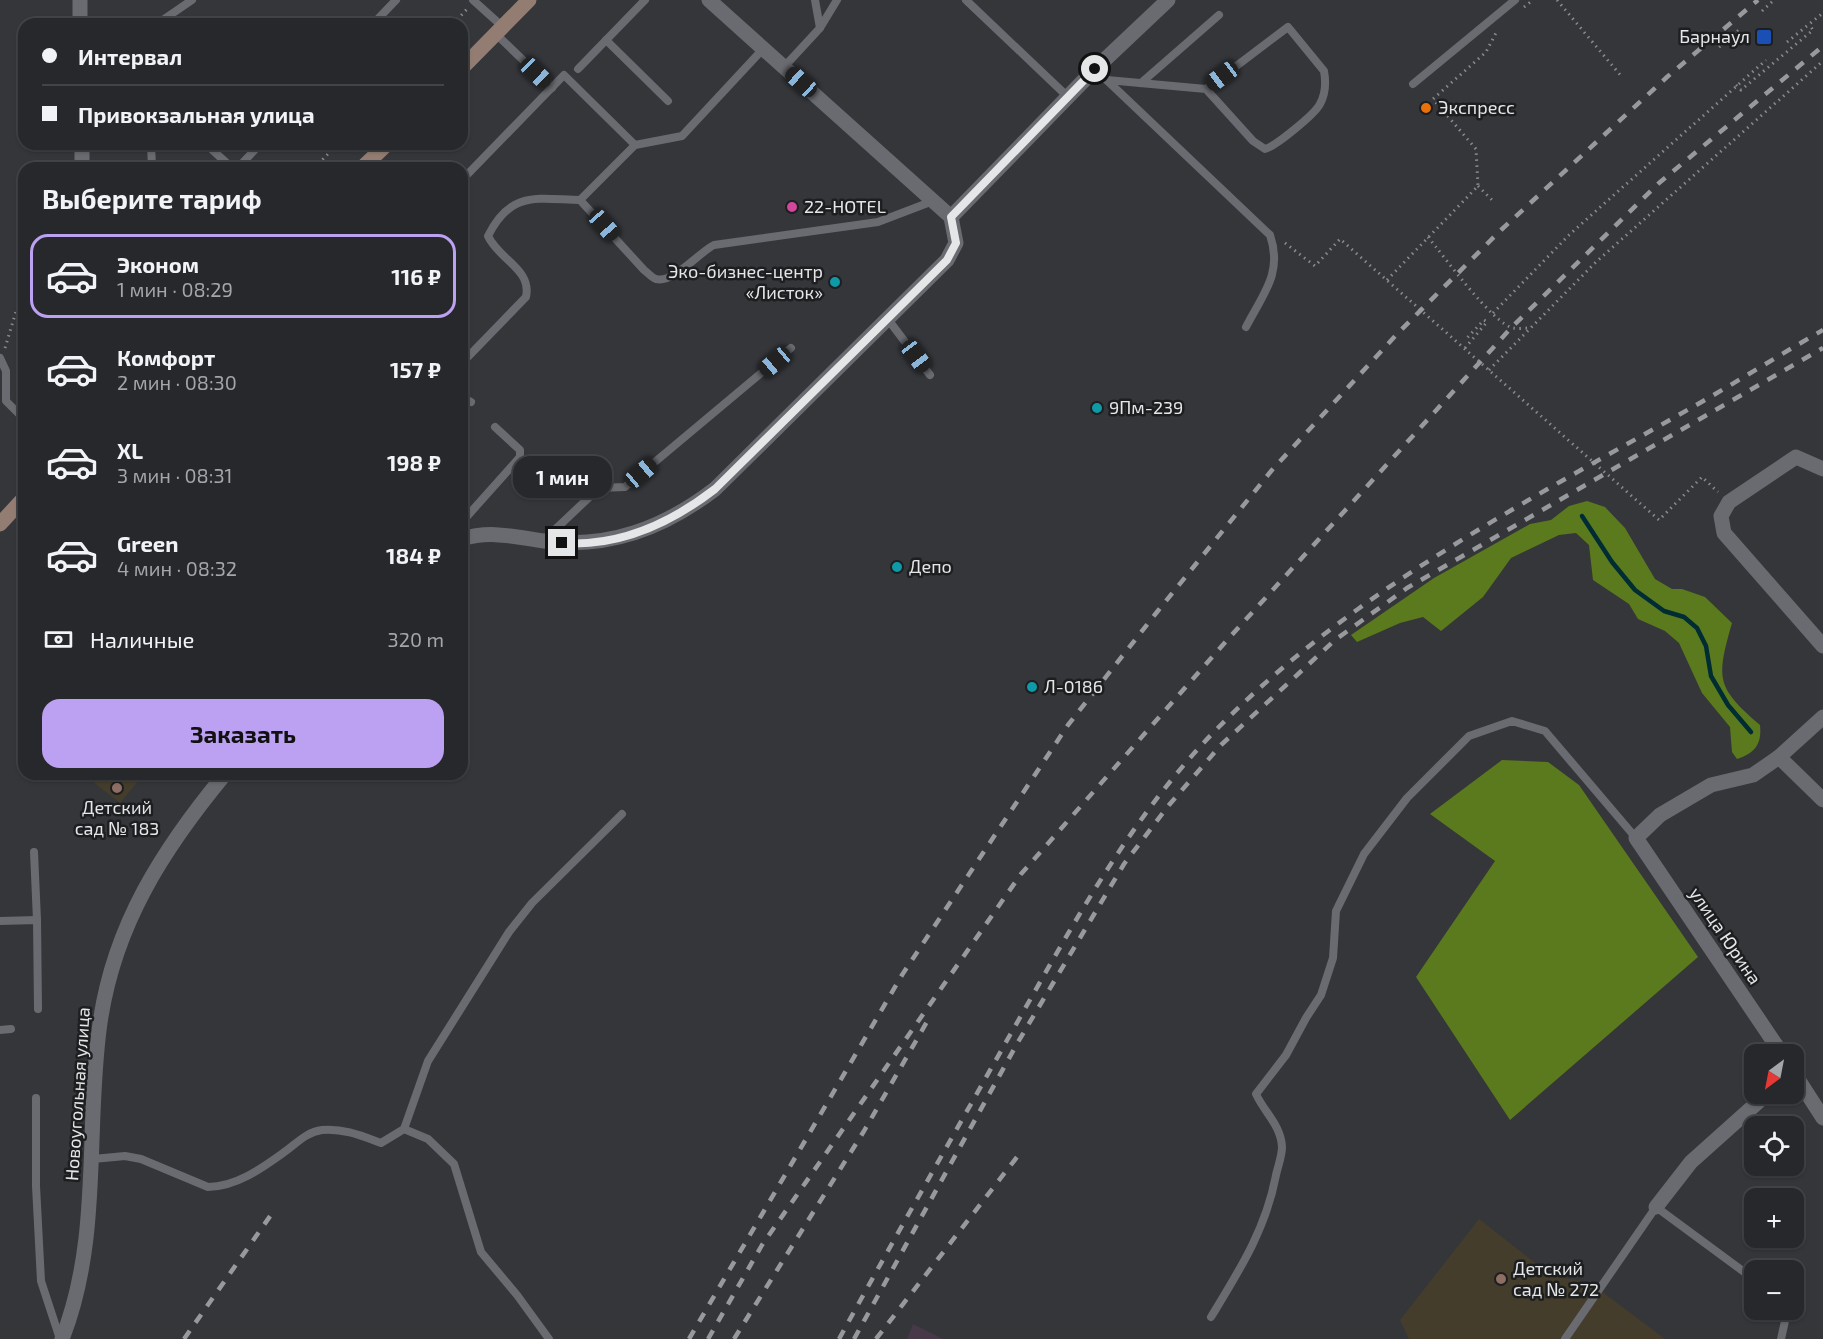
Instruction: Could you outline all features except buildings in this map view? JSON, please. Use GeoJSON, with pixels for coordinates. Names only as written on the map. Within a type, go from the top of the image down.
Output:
{"type":"FeatureCollection","features":[{"type":"Feature","properties":{"kind":"street"},"geometry":{"type":"LineString","coordinates":[[80,0],[80,18]]}},
{"type":"Feature","properties":{"kind":"street"},"geometry":{"type":"LineString","coordinates":[[468,62],[530,0]]}},
{"type":"Feature","properties":{"kind":"street"},"geometry":{"type":"LineString","coordinates":[[468,536],[478,534],[505,534],[543,541],[582,544],[625,536],[660,525],[690,508],[715,489],[947,260],[956,243],[951,217],[709,0]]}},
{"type":"Feature","properties":{"kind":"street"},"geometry":{"type":"LineString","coordinates":[[951,217],[1095,69],[1168,0]]}},
{"type":"Feature","properties":{"kind":"street"},"geometry":{"type":"LineString","coordinates":[[367,162],[378,150]]}},
{"type":"Feature","properties":{"kind":"street"},"geometry":{"type":"LineString","coordinates":[[1823,469],[1796,457],[1729,502],[1721,516],[1724,533],[1823,646]]}},
{"type":"Feature","properties":{"kind":"street"},"geometry":{"type":"LineString","coordinates":[[0,524],[18,504]]}},
{"type":"Feature","properties":{"kind":"street"},"geometry":{"type":"LineString","coordinates":[[1636,838],[1660,815],[1711,785],[1753,775],[1779,757],[1823,717]]}},
{"type":"Feature","properties":{"kind":"street"},"geometry":{"type":"LineString","coordinates":[[1779,757],[1823,800]]}},
{"type":"Feature","properties":{"kind":"street","name":"Новоугольная улица"},"geometry":{"type":"LineString","coordinates":[[61,1339],[74,1308],[86,1246],[100,1023],[110,974],[125,927],[140,895],[160,862],[221,780]]}},
{"type":"Feature","properties":{"kind":"street","name":"улица Юрина"},"geometry":{"type":"LineString","coordinates":[[1636,838],[1775,1044]]}},
{"type":"Feature","properties":{"kind":"street"},"geometry":{"type":"LineString","coordinates":[[1804,1089],[1823,1118]]}},
{"type":"Feature","properties":{"kind":"street"},"geometry":{"type":"LineString","coordinates":[[1656,1207],[1691,1162],[1756,1104]]}},
{"type":"Feature","properties":{"kind":"lane"},"geometry":{"type":"LineString","coordinates":[[166,18],[192,0]]}},
{"type":"Feature","properties":{"kind":"lane"},"geometry":{"type":"LineString","coordinates":[[379,18],[396,0]]}},
{"type":"Feature","properties":{"kind":"lane"},"geometry":{"type":"LineString","coordinates":[[578,69],[645,0]]}},
{"type":"Feature","properties":{"kind":"lane"},"geometry":{"type":"LineString","coordinates":[[815,0],[820,28]]}},
{"type":"Feature","properties":{"kind":"lane"},"geometry":{"type":"LineString","coordinates":[[784,67],[820,28],[837,0]]}},
{"type":"Feature","properties":{"kind":"lane"},"geometry":{"type":"LineString","coordinates":[[966,0],[1068,97]]}},
{"type":"Feature","properties":{"kind":"lane"},"geometry":{"type":"LineString","coordinates":[[1413,84],[1515,0]]}},
{"type":"Feature","properties":{"kind":"lane"},"geometry":{"type":"LineString","coordinates":[[474,1],[552,88]]}},
{"type":"Feature","properties":{"kind":"lane"},"geometry":{"type":"LineString","coordinates":[[1141,83],[1219,15]]}},
{"type":"Feature","properties":{"kind":"lane"},"geometry":{"type":"LineString","coordinates":[[1107,80],[1206,89],[1288,27],[1324,71],[1326,80],[1318,108],[1276,143],[1265,149],[1258,147],[1206,89]]}},
{"type":"Feature","properties":{"kind":"lane"},"geometry":{"type":"LineString","coordinates":[[606,40],[668,101]]}},
{"type":"Feature","properties":{"kind":"lane"},"geometry":{"type":"LineString","coordinates":[[580,200],[635,145],[682,136],[763,49]]}},
{"type":"Feature","properties":{"kind":"lane"},"geometry":{"type":"LineString","coordinates":[[1095,69],[1270,234],[1276,251],[1276,268],[1246,327]]}},
{"type":"Feature","properties":{"kind":"lane"},"geometry":{"type":"LineString","coordinates":[[468,174],[564,75],[635,145]]}},
{"type":"Feature","properties":{"kind":"lane"},"geometry":{"type":"LineString","coordinates":[[212,150],[226,162]]}},
{"type":"Feature","properties":{"kind":"lane"},"geometry":{"type":"LineString","coordinates":[[244,162],[254,150]]}},
{"type":"Feature","properties":{"kind":"lane"},"geometry":{"type":"LineString","coordinates":[[468,357],[526,297],[528,285],[523,275],[493,246],[488,236],[493,226],[508,209],[526,198],[580,200],[644,270],[656,279],[671,278],[704,250],[714,245],[878,222],[933,201]]}},
{"type":"Feature","properties":{"kind":"lane"},"geometry":{"type":"LineString","coordinates":[[887,318],[930,375]]}},
{"type":"Feature","properties":{"kind":"lane"},"geometry":{"type":"LineString","coordinates":[[543,541],[599,488],[624,487],[791,348]]}},
{"type":"Feature","properties":{"kind":"lane"},"geometry":{"type":"LineString","coordinates":[[1,359],[6,371],[3,404],[18,415]]}},
{"type":"Feature","properties":{"kind":"lane"},"geometry":{"type":"LineString","coordinates":[[468,515],[520,457],[520,450],[495,427]]}},
{"type":"Feature","properties":{"kind":"lane"},"geometry":{"type":"LineString","coordinates":[[1211,1317],[1250,1255],[1271,1203],[1282,1146],[1273,1117],[1262,1106],[1256,1094],[1286,1055],[1321,995],[1333,958],[1336,911],[1364,854],[1407,798],[1469,736],[1512,721],[1545,732],[1636,838]]}},
{"type":"Feature","properties":{"kind":"lane"},"geometry":{"type":"LineString","coordinates":[[93,1159],[125,1156],[141,1159],[208,1187],[218,1187],[241,1180],[309,1133],[323,1130],[350,1132],[381,1143],[404,1129],[428,1061],[509,932],[532,903],[622,814]]}},
{"type":"Feature","properties":{"kind":"lane"},"geometry":{"type":"LineString","coordinates":[[34,852],[38,1009]]}},
{"type":"Feature","properties":{"kind":"lane"},"geometry":{"type":"LineString","coordinates":[[0,921],[37,920]]}},
{"type":"Feature","properties":{"kind":"lane"},"geometry":{"type":"LineString","coordinates":[[0,1030],[11,1029]]}},
{"type":"Feature","properties":{"kind":"lane"},"geometry":{"type":"LineString","coordinates":[[36,1098],[36,1186],[41,1281],[61,1339]]}},
{"type":"Feature","properties":{"kind":"lane"},"geometry":{"type":"LineString","coordinates":[[404,1129],[428,1139],[454,1164],[481,1252],[517,1295],[549,1339]]}},
{"type":"Feature","properties":{"kind":"lane"},"geometry":{"type":"LineString","coordinates":[[1565,1339],[1656,1207],[1744,1272]]}},
{"type":"Feature","properties":{"kind":"lane"},"geometry":{"type":"LineString","coordinates":[[1781,1339],[1785,1320]]}},
{"type":"Feature","properties":{"kind":"path"},"geometry":{"type":"LineString","coordinates":[[1518,13],[1533,0]]}},
{"type":"Feature","properties":{"kind":"path"},"geometry":{"type":"LineString","coordinates":[[1557,0],[1622,77]]}},
{"type":"Feature","properties":{"kind":"path"},"geometry":{"type":"LineString","coordinates":[[1762,11],[1774,0]]}},
{"type":"Feature","properties":{"kind":"path"},"geometry":{"type":"LineString","coordinates":[[458,18],[474,1]]}},
{"type":"Feature","properties":{"kind":"path"},"geometry":{"type":"LineString","coordinates":[[1787,42],[1823,13]]}},
{"type":"Feature","properties":{"kind":"path"},"geometry":{"type":"LineString","coordinates":[[1736,85],[1741,90],[1813,30],[1809,24]]}},
{"type":"Feature","properties":{"kind":"path"},"geometry":{"type":"LineString","coordinates":[[1495,203],[1478,186],[1476,149],[1432,99],[1486,52],[1496,32],[1503,26]]}},
{"type":"Feature","properties":{"kind":"path"},"geometry":{"type":"LineString","coordinates":[[1719,47],[1740,29]]}},
{"type":"Feature","properties":{"kind":"path"},"geometry":{"type":"LineString","coordinates":[[1493,313],[1570,234],[1766,60]]}},
{"type":"Feature","properties":{"kind":"path"},"geometry":{"type":"LineString","coordinates":[[1489,370],[1596,262],[1823,61]]}},
{"type":"Feature","properties":{"kind":"path"},"geometry":{"type":"LineString","coordinates":[[320,162],[332,150]]}},
{"type":"Feature","properties":{"kind":"path"},"geometry":{"type":"LineString","coordinates":[[1388,280],[1478,186]]}},
{"type":"Feature","properties":{"kind":"path"},"geometry":{"type":"LineString","coordinates":[[1428,237],[1464,284],[1493,313],[1511,328],[1531,328]]}},
{"type":"Feature","properties":{"kind":"path"},"geometry":{"type":"LineString","coordinates":[[1289,246],[1315,266],[1340,238],[1659,520],[1702,477],[1713,489]]}},
{"type":"Feature","properties":{"kind":"path"},"geometry":{"type":"LineString","coordinates":[[1,359],[18,308]]}},
{"type":"Feature","properties":{"kind":"path"},"geometry":{"type":"LineString","coordinates":[[1465,348],[1487,322],[1484,320],[1466,339]]}},
{"type":"Feature","properties":{"kind":"shaded area","name":"Детский сад № 183"},"geometry":{"type":"Polygon","coordinates":[[[91,780],[139,780],[120,803],[91,780]]]}},
{"type":"Feature","properties":{"kind":"shaded area","name":"Детский сад № 272"},"geometry":{"type":"Polygon","coordinates":[[[1479,1219],[1552,1276],[1589,1282],[1665,1339],[1409,1339],[1400,1320],[1479,1219]]]}},
{"type":"Feature","properties":{"kind":"shaded area"},"geometry":{"type":"Polygon","coordinates":[[[913,1324],[943,1339],[907,1339],[913,1324]]]}},
{"type":"Feature","properties":{"kind":"green space"},"geometry":{"type":"Polygon","coordinates":[[[1587,501],[1605,507],[1625,528],[1655,579],[1672,589],[1682,589],[1705,597],[1732,623],[1722,670],[1728,691],[1760,725],[1760,737],[1753,751],[1737,759],[1732,752],[1730,727],[1702,693],[1679,643],[1665,631],[1638,619],[1629,604],[1593,580],[1589,545],[1576,533],[1559,535],[1511,558],[1483,597],[1441,631],[1423,617],[1400,623],[1357,642],[1351,635],[1434,578],[1530,524],[1551,520],[1569,506],[1587,501]]]}},
{"type":"Feature","properties":{"kind":"green space"},"geometry":{"type":"Polygon","coordinates":[[[1502,760],[1548,762],[1579,785],[1698,957],[1510,1120],[1416,977],[1495,861],[1430,814],[1502,760]]]}},
{"type":"Feature","properties":{"kind":"waterway"},"geometry":{"type":"LineString","coordinates":[[1582,516],[1612,562],[1635,590],[1664,611],[1684,617],[1697,628],[1706,646],[1711,676],[1728,705],[1751,732]]}},
{"type":"Feature","properties":{"kind":"railway"},"geometry":{"type":"LineString","coordinates":[[689,1339],[902,975],[1068,725],[1157,612],[1272,470],[1398,333],[1501,230],[1667,77],[1758,0]]}},
{"type":"Feature","properties":{"kind":"railway"},"geometry":{"type":"LineString","coordinates":[[708,1339],[762,1245],[1021,874],[1229,638],[1511,328],[1659,183],[1823,46]]}},
{"type":"Feature","properties":{"kind":"railway"},"geometry":{"type":"LineString","coordinates":[[839,1339],[1032,995],[1102,878],[1153,803],[1212,734],[1266,683],[1322,636],[1382,592],[1506,513],[1823,330]]}},
{"type":"Feature","properties":{"kind":"railway"},"geometry":{"type":"LineString","coordinates":[[854,1339],[1018,1042],[1124,864],[1169,805],[1221,745],[1335,640],[1407,588],[1823,348]]}},
{"type":"Feature","properties":{"kind":"railway"},"geometry":{"type":"LineString","coordinates":[[734,1339],[864,1131],[928,1020]]}},
{"type":"Feature","properties":{"kind":"railway"},"geometry":{"type":"LineString","coordinates":[[876,1339],[1017,1157]]}},
{"type":"Feature","properties":{"kind":"railway"},"geometry":{"type":"LineString","coordinates":[[184,1339],[273,1212]]}},
{"type":"Feature","properties":{"kind":"place","name":"Барнаул"},"geometry":{"type":"Point","coordinates":[1764,37]}},
{"type":"Feature","properties":{"kind":"place","name":"Экспресс"},"geometry":{"type":"Point","coordinates":[1426,108]}},
{"type":"Feature","properties":{"kind":"place","name":"22-HOTEL"},"geometry":{"type":"Point","coordinates":[792,207]}},
{"type":"Feature","properties":{"kind":"place","name":"Эко-бизнес-центр «Листок»"},"geometry":{"type":"Point","coordinates":[835,282]}},
{"type":"Feature","properties":{"kind":"place","name":"9Пм-239"},"geometry":{"type":"Point","coordinates":[1097,408]}},
{"type":"Feature","properties":{"kind":"place","name":"Депо"},"geometry":{"type":"Point","coordinates":[897,567]}},
{"type":"Feature","properties":{"kind":"place","name":"Л-0186"},"geometry":{"type":"Point","coordinates":[1032,687]}},
{"type":"Feature","properties":{"kind":"place","name":"Детский сад № 183"},"geometry":{"type":"Point","coordinates":[117,788]}},
{"type":"Feature","properties":{"kind":"place","name":"Детский сад № 272"},"geometry":{"type":"Point","coordinates":[1501,1279]}},
{"type":"Feature","properties":{"kind":"route"},"geometry":{"type":"LineString","coordinates":[[562,543],[582,544],[635,534],[660,525],[690,508],[715,489],[947,260],[956,243],[951,217],[1095,69]]}}]}
